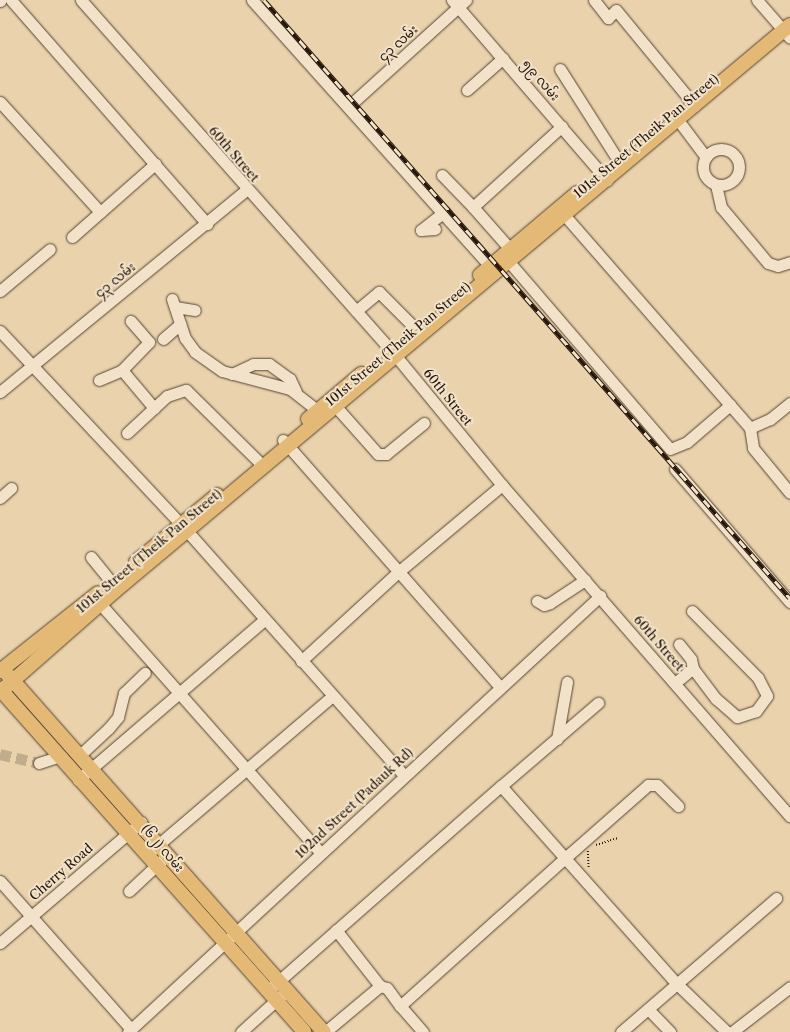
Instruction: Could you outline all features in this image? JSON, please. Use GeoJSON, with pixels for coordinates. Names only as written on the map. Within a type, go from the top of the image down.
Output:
{"type":"FeatureCollection","features":[{"type":"Feature","properties":{"kind":"main road","name":"101st Street (Theik Pan Street)"},"geometry":{"type":"LineString","coordinates":[[604,177],[618,160],[787,27]]}},
{"type":"Feature","properties":{"kind":"main road","name":"101st Street (Theik Pan Street)"},"geometry":{"type":"LineString","coordinates":[[1,669],[97,600],[436,319],[604,177],[678,120],[692,103]]}},
{"type":"Feature","properties":{"kind":"main road","name":"101st Street (Theik Pan Street)"},"geometry":{"type":"LineString","coordinates":[[461,297],[491,266],[510,256]]}},
{"type":"Feature","properties":{"kind":"main road","name":"101st Street (Theik Pan Street)"},"geometry":{"type":"LineString","coordinates":[[394,353],[416,329],[436,319]]}},
{"type":"Feature","properties":{"kind":"main road","name":"101st Street (Theik Pan Street)"},"geometry":{"type":"LineString","coordinates":[[0,691],[13,681],[97,600],[111,582],[184,528],[258,461],[286,443],[318,411],[333,404]]}},
{"type":"Feature","properties":{"kind":"main road","name":"(၆၂) လမ်း"},"geometry":{"type":"LineString","coordinates":[[1,669],[141,822],[324,1032]]}},
{"type":"Feature","properties":{"kind":"main road","name":"(၆၂) လမ်း"},"geometry":{"type":"LineString","coordinates":[[0,691],[126,835],[226,942],[304,1032]]}},
{"type":"Feature","properties":{"kind":"street"},"geometry":{"type":"LineString","coordinates":[[11,0],[207,224]]}},
{"type":"Feature","properties":{"kind":"street","name":"60th Street"},"geometry":{"type":"LineString","coordinates":[[81,0],[394,353],[502,485],[790,816]]}},
{"type":"Feature","properties":{"kind":"street"},"geometry":{"type":"LineString","coordinates":[[252,0],[349,106],[491,266]]}},
{"type":"Feature","properties":{"kind":"street"},"geometry":{"type":"LineString","coordinates":[[594,0],[608,18],[616,10],[692,103]]}},
{"type":"Feature","properties":{"kind":"street"},"geometry":{"type":"LineString","coordinates":[[757,0],[787,27]]}},
{"type":"Feature","properties":{"kind":"street","name":"၄၃ လမ်း"},"geometry":{"type":"LineString","coordinates":[[349,106],[459,2]]}},
{"type":"Feature","properties":{"kind":"street","name":"၅၉ လမ်း"},"geometry":{"type":"LineString","coordinates":[[459,2],[503,58],[604,177]]}},
{"type":"Feature","properties":{"kind":"street"},"geometry":{"type":"LineString","coordinates":[[467,90],[503,58]]}},
{"type":"Feature","properties":{"kind":"street"},"geometry":{"type":"LineString","coordinates":[[560,69],[618,160]]}},
{"type":"Feature","properties":{"kind":"street"},"geometry":{"type":"LineString","coordinates":[[0,102],[100,212]]}},
{"type":"Feature","properties":{"kind":"street"},"geometry":{"type":"LineString","coordinates":[[678,120],[705,156],[705,176],[716,185],[722,207],[768,262],[778,266],[790,262]]}},
{"type":"Feature","properties":{"kind":"street"},"geometry":{"type":"LineString","coordinates":[[473,207],[562,126]]}},
{"type":"Feature","properties":{"kind":"street"},"geometry":{"type":"LineString","coordinates":[[705,156],[715,150],[727,149],[738,161],[737,176],[724,185],[716,185]]}},
{"type":"Feature","properties":{"kind":"street"},"geometry":{"type":"LineString","coordinates":[[72,237],[155,164]]}},
{"type":"Feature","properties":{"kind":"street"},"geometry":{"type":"LineString","coordinates":[[442,175],[473,207],[510,256],[670,449],[687,442],[730,405]]}},
{"type":"Feature","properties":{"kind":"street","name":"၄၃ လမ်း"},"geometry":{"type":"LineString","coordinates":[[0,392],[207,224],[247,189]]}},
{"type":"Feature","properties":{"kind":"street"},"geometry":{"type":"LineString","coordinates":[[435,228],[421,230],[444,212]]}},
{"type":"Feature","properties":{"kind":"street"},"geometry":{"type":"LineString","coordinates":[[562,212],[750,428],[753,448],[790,493]]}},
{"type":"Feature","properties":{"kind":"street"},"geometry":{"type":"LineString","coordinates":[[0,291],[50,249]]}},
{"type":"Feature","properties":{"kind":"street"},"geometry":{"type":"LineString","coordinates":[[356,311],[379,292],[416,329]]}},
{"type":"Feature","properties":{"kind":"street"},"geometry":{"type":"LineString","coordinates":[[195,310],[174,303],[180,324],[195,352],[232,374],[296,392]]}},
{"type":"Feature","properties":{"kind":"street"},"geometry":{"type":"LineString","coordinates":[[98,380],[122,370],[149,342],[131,321]]}},
{"type":"Feature","properties":{"kind":"street"},"geometry":{"type":"LineString","coordinates":[[163,339],[180,324]]}},
{"type":"Feature","properties":{"kind":"street"},"geometry":{"type":"LineString","coordinates":[[0,331],[33,364],[184,528],[264,620],[404,775]]}},
{"type":"Feature","properties":{"kind":"street"},"geometry":{"type":"LineString","coordinates":[[232,374],[253,364],[269,364],[290,379],[296,392],[318,411]]}},
{"type":"Feature","properties":{"kind":"street"},"geometry":{"type":"LineString","coordinates":[[122,370],[154,408]]}},
{"type":"Feature","properties":{"kind":"street"},"geometry":{"type":"LineString","coordinates":[[127,433],[173,393],[191,392],[258,461]]}},
{"type":"Feature","properties":{"kind":"street"},"geometry":{"type":"LineString","coordinates":[[750,428],[770,419],[790,403]]}},
{"type":"Feature","properties":{"kind":"street"},"geometry":{"type":"LineString","coordinates":[[333,404],[378,454],[386,454],[424,423]]}},
{"type":"Feature","properties":{"kind":"street"},"geometry":{"type":"LineString","coordinates":[[286,443],[397,573],[500,687]]}},
{"type":"Feature","properties":{"kind":"street"},"geometry":{"type":"LineString","coordinates":[[674,469],[790,602]]}},
{"type":"Feature","properties":{"kind":"street"},"geometry":{"type":"LineString","coordinates":[[301,661],[397,573],[502,485]]}},
{"type":"Feature","properties":{"kind":"street"},"geometry":{"type":"LineString","coordinates":[[0,498],[11,488]]}},
{"type":"Feature","properties":{"kind":"street"},"geometry":{"type":"LineString","coordinates":[[91,557],[111,582]]}},
{"type":"Feature","properties":{"kind":"street"},"geometry":{"type":"LineString","coordinates":[[537,601],[544,605],[550,603],[585,580]]}},
{"type":"Feature","properties":{"kind":"street","name":"102nd Street (Padauk Rd)"},"geometry":{"type":"LineString","coordinates":[[129,1031],[404,775],[600,596]]}},
{"type":"Feature","properties":{"kind":"street"},"geometry":{"type":"LineString","coordinates":[[97,600],[178,694],[321,853]]}},
{"type":"Feature","properties":{"kind":"street"},"geometry":{"type":"LineString","coordinates":[[679,644],[691,658],[693,668],[716,699],[737,717],[756,711],[767,696],[758,678],[692,611]]}},
{"type":"Feature","properties":{"kind":"street"},"geometry":{"type":"LineString","coordinates":[[78,780],[264,620]]}},
{"type":"Feature","properties":{"kind":"street"},"geometry":{"type":"LineString","coordinates":[[675,683],[693,668]]}},
{"type":"Feature","properties":{"kind":"street"},"geometry":{"type":"LineString","coordinates":[[80,755],[108,729],[118,717],[124,693],[144,673]]}},
{"type":"Feature","properties":{"kind":"street"},"geometry":{"type":"LineString","coordinates":[[557,739],[567,682]]}},
{"type":"Feature","properties":{"kind":"street"},"geometry":{"type":"LineString","coordinates":[[129,891],[155,866],[163,849],[246,770],[332,696]]}},
{"type":"Feature","properties":{"kind":"street"},"geometry":{"type":"LineString","coordinates":[[241,1032],[272,995],[283,986],[336,930],[598,703]]}},
{"type":"Feature","properties":{"kind":"street"},"geometry":{"type":"LineString","coordinates":[[39,763],[58,757]]}},
{"type":"Feature","properties":{"kind":"street"},"geometry":{"type":"LineString","coordinates":[[400,1006],[648,785],[657,785],[678,806]]}},
{"type":"Feature","properties":{"kind":"street"},"geometry":{"type":"LineString","coordinates":[[501,786],[676,983],[727,1032]]}},
{"type":"Feature","properties":{"kind":"street","name":"Cherry Road"},"geometry":{"type":"LineString","coordinates":[[0,943],[141,822]]}},
{"type":"Feature","properties":{"kind":"street"},"geometry":{"type":"LineString","coordinates":[[145,856],[163,849]]}},
{"type":"Feature","properties":{"kind":"street"},"geometry":{"type":"LineString","coordinates":[[0,881],[129,1031]]}},
{"type":"Feature","properties":{"kind":"street"},"geometry":{"type":"LineString","coordinates":[[621,1032],[776,898]]}},
{"type":"Feature","properties":{"kind":"street"},"geometry":{"type":"LineString","coordinates":[[336,930],[380,986],[387,988],[400,1006],[423,1032]]}},
{"type":"Feature","properties":{"kind":"street"},"geometry":{"type":"LineString","coordinates":[[324,1032],[380,986]]}},
{"type":"Feature","properties":{"kind":"street"},"geometry":{"type":"LineString","coordinates":[[732,1032],[790,986]]}},
{"type":"Feature","properties":{"kind":"street"},"geometry":{"type":"LineString","coordinates":[[648,1009],[670,1032]]}},
{"type":"Feature","properties":{"kind":"path"},"geometry":{"type":"LineString","coordinates":[[590,885],[588,848],[617,838]]}},
{"type":"Feature","properties":{"kind":"tunnel"},"geometry":{"type":"LineString","coordinates":[[0,754],[39,763]]}},
{"type":"Feature","properties":{"kind":"railway"},"geometry":{"type":"LineString","coordinates":[[264,0],[790,598]]}}]}
